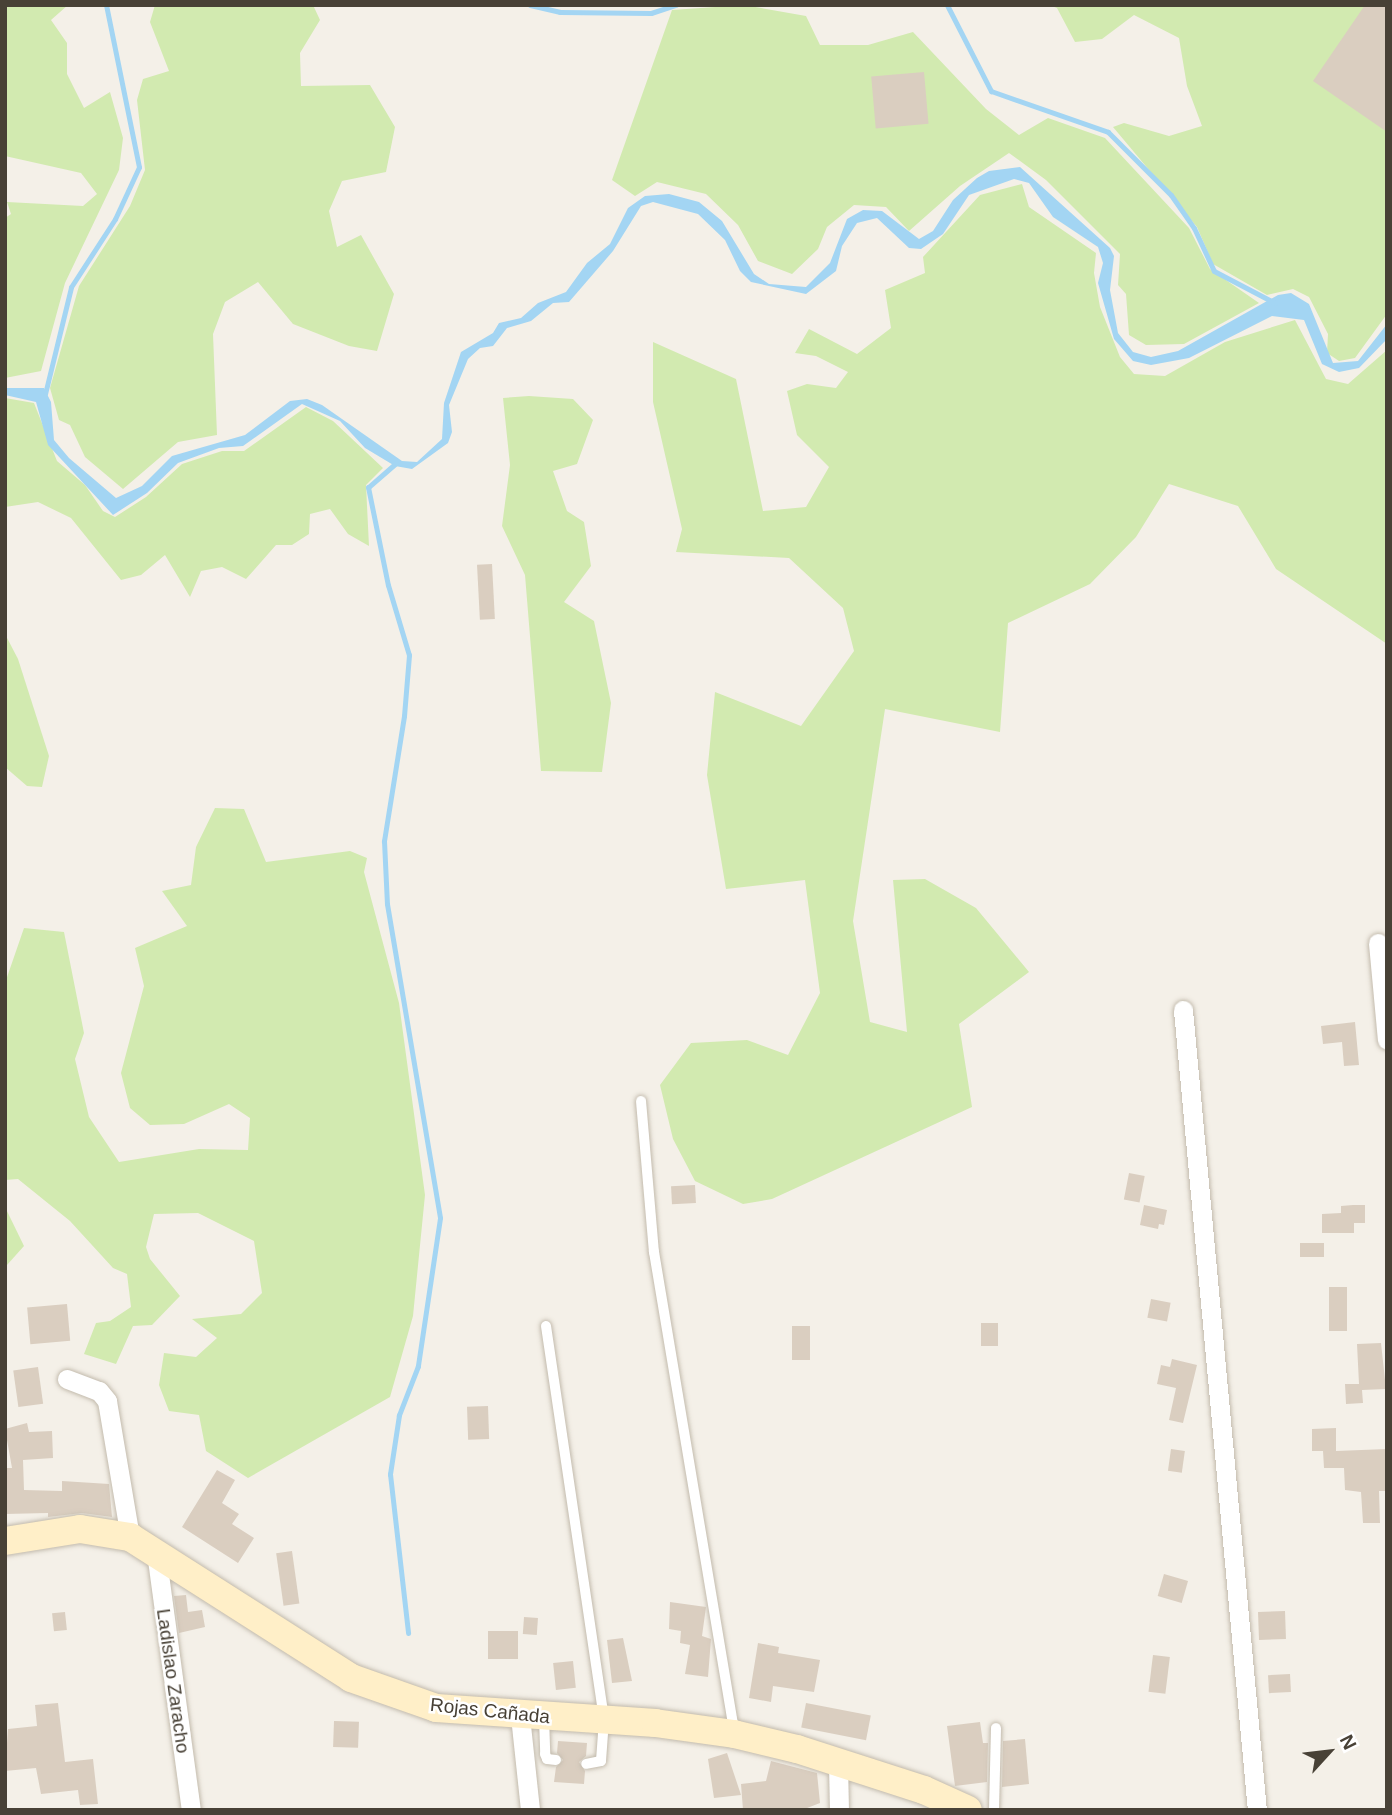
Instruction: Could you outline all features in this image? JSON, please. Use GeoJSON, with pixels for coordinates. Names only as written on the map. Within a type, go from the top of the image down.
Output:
{"type":"FeatureCollection","features":[{"type":"Feature","properties":{"kind":"main road","name":"Rojas Cañada"},"geometry":{"type":"LineString","coordinates":[[5,1541],[80,1529],[130,1537],[351,1678],[436,1708],[532,1717],[604,1720],[734,1734],[924,1790],[968,1810]]}},
{"type":"Feature","properties":{"kind":"street"},"geometry":{"type":"LineString","coordinates":[[1378,943],[1387,1040]]}},
{"type":"Feature","properties":{"kind":"street"},"geometry":{"type":"LineString","coordinates":[[1183,1010],[1257,1810]]}},
{"type":"Feature","properties":{"kind":"street"},"geometry":{"type":"LineString","coordinates":[[67,1380],[82,1382],[107,1401],[130,1537]]}},
{"type":"Feature","properties":{"kind":"street","name":"Ladislao Zaracho"},"geometry":{"type":"LineString","coordinates":[[156,1552],[191,1810]]}},
{"type":"Feature","properties":{"kind":"street"},"geometry":{"type":"LineString","coordinates":[[530,1810],[524,1757],[532,1717]]}},
{"type":"Feature","properties":{"kind":"street"},"geometry":{"type":"LineString","coordinates":[[838,1763],[839,1810]]}},
{"type":"Feature","properties":{"kind":"lane"},"geometry":{"type":"LineString","coordinates":[[641,1101],[654,1252],[731,1688],[734,1734]]}},
{"type":"Feature","properties":{"kind":"lane"},"geometry":{"type":"LineString","coordinates":[[546,1326],[604,1720],[601,1761],[586,1764]]}},
{"type":"Feature","properties":{"kind":"lane"},"geometry":{"type":"LineString","coordinates":[[524,1757],[552,1759],[532,1717]]}},
{"type":"Feature","properties":{"kind":"lane"},"geometry":{"type":"LineString","coordinates":[[994,1810],[996,1728]]}},
{"type":"Feature","properties":{"kind":"green space"},"geometry":{"type":"Polygon","coordinates":[[[5,5],[68,5],[51,20],[67,43],[67,74],[84,108],[110,92],[123,138],[119,170],[65,283],[41,371],[5,378],[5,218],[11,214],[7,202],[83,206],[97,194],[81,173],[5,156],[5,5]]]}},
{"type":"Feature","properties":{"kind":"green space"},"geometry":{"type":"Polygon","coordinates":[[[155,5],[313,5],[320,20],[300,53],[301,86],[370,85],[395,127],[386,172],[342,181],[329,211],[337,247],[361,235],[394,294],[377,351],[349,346],[293,324],[258,282],[225,302],[213,334],[217,435],[178,442],[123,489],[85,457],[70,425],[59,420],[50,388],[79,286],[130,206],[145,170],[137,100],[143,79],[169,71],[150,22],[155,5]]]}},
{"type":"Feature","properties":{"kind":"green space"},"geometry":{"type":"Polygon","coordinates":[[[744,5],[806,16],[820,45],[868,45],[913,32],[986,109],[1019,135],[1048,118],[1105,138],[1189,228],[1210,269],[1259,303],[1184,344],[1146,345],[1129,335],[1126,294],[1118,285],[1120,254],[1046,180],[1009,153],[960,186],[909,231],[886,207],[854,205],[827,227],[818,249],[792,274],[758,261],[738,225],[706,194],[657,182],[635,196],[612,180],[672,10],[744,5]]]}},
{"type":"Feature","properties":{"kind":"green space"},"geometry":{"type":"Polygon","coordinates":[[[1049,5],[1387,5],[1387,314],[1355,358],[1339,361],[1327,353],[1328,334],[1309,297],[1293,289],[1267,295],[1213,264],[1197,227],[1113,127],[1124,123],[1169,136],[1202,126],[1187,86],[1179,38],[1134,15],[1102,39],[1075,42],[1057,8],[1049,5]]]}},
{"type":"Feature","properties":{"kind":"green space"},"geometry":{"type":"Polygon","coordinates":[[[1022,184],[1029,207],[1096,253],[1094,273],[1100,307],[1120,357],[1134,374],[1165,376],[1225,342],[1295,320],[1326,379],[1348,384],[1387,350],[1387,644],[1276,569],[1238,506],[1169,484],[1136,537],[1090,584],[1008,623],[1000,732],[885,709],[853,921],[870,1022],[907,1032],[893,880],[925,879],[976,908],[1029,972],[959,1024],[972,1107],[772,1199],[743,1204],[695,1181],[673,1139],[660,1085],[691,1043],[747,1040],[788,1055],[820,993],[805,880],[726,889],[707,775],[715,692],[801,726],[854,651],[843,608],[789,558],[676,552],[682,529],[653,402],[653,342],[736,379],[763,511],[806,507],[829,467],[797,435],[787,391],[807,384],[836,388],[848,372],[816,356],[795,353],[809,329],[857,354],[891,328],[885,290],[925,273],[923,257],[980,195],[1022,184]]]}},
{"type":"Feature","properties":{"kind":"green space"},"geometry":{"type":"Polygon","coordinates":[[[529,396],[573,399],[593,420],[577,464],[553,471],[567,511],[584,522],[591,566],[564,602],[594,621],[611,703],[602,772],[541,771],[525,575],[502,526],[510,465],[503,398],[529,396]]]}},
{"type":"Feature","properties":{"kind":"green space"},"geometry":{"type":"Polygon","coordinates":[[[5,398],[34,403],[57,461],[85,485],[103,511],[115,517],[146,497],[182,464],[222,451],[244,451],[306,407],[333,421],[383,468],[366,485],[369,546],[348,534],[330,509],[310,514],[309,534],[292,545],[276,545],[246,579],[222,567],[201,571],[190,597],[165,555],[141,575],[121,580],[71,518],[38,502],[5,507],[5,398]]]}},
{"type":"Feature","properties":{"kind":"green space"},"geometry":{"type":"Polygon","coordinates":[[[5,634],[18,659],[49,756],[42,787],[27,786],[5,767],[5,634]]]}},
{"type":"Feature","properties":{"kind":"green space"},"geometry":{"type":"Polygon","coordinates":[[[215,808],[244,809],[266,862],[350,851],[367,858],[364,872],[399,1003],[425,1195],[413,1316],[390,1397],[248,1478],[206,1451],[199,1415],[169,1411],[159,1385],[164,1353],[196,1357],[217,1338],[192,1319],[241,1314],[262,1293],[254,1241],[198,1213],[154,1214],[146,1247],[150,1259],[180,1296],[152,1325],[133,1326],[116,1364],[84,1354],[96,1323],[110,1321],[131,1307],[127,1274],[113,1268],[70,1221],[18,1179],[5,1180],[5,983],[24,928],[64,932],[84,1033],[75,1059],[89,1117],[119,1162],[199,1149],[248,1150],[250,1118],[229,1104],[184,1124],[150,1125],[130,1108],[121,1073],[144,986],[135,948],[187,926],[162,891],[191,885],[196,847],[215,808]]]}},
{"type":"Feature","properties":{"kind":"green space"},"geometry":{"type":"Polygon","coordinates":[[[5,1207],[24,1246],[7,1265],[5,1265],[5,1207]]]}},
{"type":"Feature","properties":{"kind":"water"},"geometry":{"type":"Polygon","coordinates":[[[1020,167],[1110,248],[1114,256],[1110,290],[1118,333],[1133,352],[1151,357],[1178,351],[1278,295],[1291,293],[1309,304],[1333,363],[1358,361],[1387,324],[1387,339],[1359,368],[1339,372],[1322,364],[1304,320],[1272,316],[1189,358],[1151,365],[1133,361],[1114,339],[1098,283],[1103,263],[1098,247],[1053,217],[1029,183],[1014,179],[969,195],[943,234],[921,249],[909,248],[877,218],[857,223],[842,246],[836,271],[806,294],[751,282],[740,271],[725,240],[698,214],[653,202],[641,206],[613,251],[569,302],[553,303],[531,321],[507,328],[493,346],[480,348],[468,359],[449,405],[452,432],[448,443],[412,469],[395,466],[365,448],[340,421],[302,404],[243,446],[219,448],[178,463],[147,493],[113,515],[48,445],[36,402],[5,395],[5,388],[44,388],[51,402],[54,440],[69,458],[116,498],[142,486],[172,456],[245,435],[290,401],[307,399],[322,405],[402,461],[417,462],[442,439],[444,403],[461,352],[493,333],[499,323],[521,318],[538,303],[566,292],[587,263],[610,244],[628,208],[645,196],[669,194],[699,202],[722,221],[754,274],[769,284],[806,287],[830,263],[847,219],[863,210],[882,211],[919,239],[933,231],[953,200],[977,178],[989,171],[1020,167]]]}},
{"type":"Feature","properties":{"kind":"building"},"geometry":{"type":"Polygon","coordinates":[[[1365,5],[1387,5],[1387,132],[1313,81],[1365,5]]]}},
{"type":"Feature","properties":{"kind":"building"},"geometry":{"type":"Polygon","coordinates":[[[924,72],[929,124],[876,128],[871,77],[924,72]]]}},
{"type":"Feature","properties":{"kind":"building"},"geometry":{"type":"Polygon","coordinates":[[[492,564],[495,619],[480,620],[477,565],[492,564]]]}},
{"type":"Feature","properties":{"kind":"building"},"geometry":{"type":"Polygon","coordinates":[[[1355,1022],[1359,1065],[1344,1066],[1342,1042],[1323,1044],[1321,1026],[1355,1022]]]}},
{"type":"Feature","properties":{"kind":"building"},"geometry":{"type":"Polygon","coordinates":[[[1129,1173],[1145,1176],[1140,1203],[1124,1200],[1129,1173]]]}},
{"type":"Feature","properties":{"kind":"building"},"geometry":{"type":"Polygon","coordinates":[[[695,1185],[696,1203],[672,1204],[671,1186],[695,1185]]]}},
{"type":"Feature","properties":{"kind":"building"},"geometry":{"type":"Polygon","coordinates":[[[1144,1205],[1167,1210],[1164,1225],[1159,1224],[1158,1229],[1140,1225],[1144,1205]]]}},
{"type":"Feature","properties":{"kind":"building"},"geometry":{"type":"Polygon","coordinates":[[[1365,1205],[1365,1223],[1354,1223],[1354,1233],[1322,1233],[1322,1214],[1341,1213],[1341,1206],[1365,1205]]]}},
{"type":"Feature","properties":{"kind":"building"},"geometry":{"type":"Polygon","coordinates":[[[1300,1243],[1324,1243],[1324,1257],[1300,1257],[1300,1243]]]}},
{"type":"Feature","properties":{"kind":"building"},"geometry":{"type":"Polygon","coordinates":[[[1329,1287],[1347,1287],[1347,1331],[1329,1331],[1329,1287]]]}},
{"type":"Feature","properties":{"kind":"building"},"geometry":{"type":"Polygon","coordinates":[[[1151,1299],[1171,1303],[1167,1321],[1147,1318],[1151,1299]]]}},
{"type":"Feature","properties":{"kind":"building"},"geometry":{"type":"Polygon","coordinates":[[[67,1304],[70,1341],[30,1344],[27,1307],[67,1304]]]}},
{"type":"Feature","properties":{"kind":"building"},"geometry":{"type":"Polygon","coordinates":[[[981,1323],[998,1323],[998,1346],[981,1346],[981,1323]]]}},
{"type":"Feature","properties":{"kind":"building"},"geometry":{"type":"Polygon","coordinates":[[[792,1326],[810,1326],[810,1360],[792,1360],[792,1326]]]}},
{"type":"Feature","properties":{"kind":"building"},"geometry":{"type":"Polygon","coordinates":[[[1381,1343],[1386,1389],[1362,1390],[1363,1403],[1346,1404],[1345,1384],[1359,1384],[1357,1344],[1381,1343]]]}},
{"type":"Feature","properties":{"kind":"building"},"geometry":{"type":"Polygon","coordinates":[[[1172,1359],[1197,1365],[1183,1423],[1169,1420],[1176,1388],[1157,1384],[1161,1365],[1170,1367],[1172,1359]]]}},
{"type":"Feature","properties":{"kind":"building"},"geometry":{"type":"Polygon","coordinates":[[[38,1367],[43,1404],[18,1407],[13,1370],[38,1367]]]}},
{"type":"Feature","properties":{"kind":"building"},"geometry":{"type":"Polygon","coordinates":[[[488,1406],[489,1439],[468,1440],[467,1407],[488,1406]]]}},
{"type":"Feature","properties":{"kind":"building"},"geometry":{"type":"Polygon","coordinates":[[[27,1423],[29,1432],[52,1431],[53,1458],[23,1460],[24,1490],[62,1491],[62,1481],[109,1484],[112,1517],[82,1513],[48,1517],[48,1513],[5,1514],[5,1468],[12,1468],[5,1429],[27,1423]]]}},
{"type":"Feature","properties":{"kind":"building"},"geometry":{"type":"Polygon","coordinates":[[[1336,1428],[1336,1451],[1387,1449],[1386,1491],[1379,1491],[1380,1523],[1363,1523],[1361,1492],[1345,1490],[1344,1468],[1324,1468],[1323,1451],[1312,1451],[1312,1429],[1336,1428]]]}},
{"type":"Feature","properties":{"kind":"building"},"geometry":{"type":"Polygon","coordinates":[[[1171,1449],[1185,1451],[1182,1473],[1168,1471],[1171,1449]]]}},
{"type":"Feature","properties":{"kind":"building"},"geometry":{"type":"Polygon","coordinates":[[[217,1470],[235,1480],[222,1503],[239,1514],[232,1524],[254,1538],[238,1563],[182,1527],[217,1470]]]}},
{"type":"Feature","properties":{"kind":"building"},"geometry":{"type":"Polygon","coordinates":[[[292,1551],[299,1603],[284,1606],[276,1553],[292,1551]]]}},
{"type":"Feature","properties":{"kind":"building"},"geometry":{"type":"Polygon","coordinates":[[[1164,1574],[1188,1581],[1182,1603],[1158,1596],[1164,1574]]]}},
{"type":"Feature","properties":{"kind":"building"},"geometry":{"type":"Polygon","coordinates":[[[186,1595],[188,1612],[202,1610],[205,1627],[179,1633],[174,1596],[186,1595]]]}},
{"type":"Feature","properties":{"kind":"building"},"geometry":{"type":"Polygon","coordinates":[[[670,1602],[706,1607],[702,1636],[711,1639],[708,1677],[685,1674],[690,1645],[680,1643],[681,1631],[669,1629],[670,1602]]]}},
{"type":"Feature","properties":{"kind":"building"},"geometry":{"type":"Polygon","coordinates":[[[1285,1611],[1286,1639],[1259,1640],[1258,1612],[1285,1611]]]}},
{"type":"Feature","properties":{"kind":"building"},"geometry":{"type":"Polygon","coordinates":[[[65,1612],[67,1630],[54,1631],[52,1613],[65,1612]]]}},
{"type":"Feature","properties":{"kind":"building"},"geometry":{"type":"Polygon","coordinates":[[[524,1617],[538,1618],[537,1635],[523,1634],[524,1617]]]}},
{"type":"Feature","properties":{"kind":"building"},"geometry":{"type":"Polygon","coordinates":[[[488,1631],[518,1631],[518,1659],[488,1659],[488,1631]]]}},
{"type":"Feature","properties":{"kind":"building"},"geometry":{"type":"Polygon","coordinates":[[[623,1638],[632,1681],[612,1683],[607,1640],[623,1638]]]}},
{"type":"Feature","properties":{"kind":"building"},"geometry":{"type":"Polygon","coordinates":[[[758,1643],[779,1647],[778,1653],[820,1660],[814,1692],[773,1686],[771,1702],[749,1698],[758,1643]]]}},
{"type":"Feature","properties":{"kind":"building"},"geometry":{"type":"Polygon","coordinates":[[[1153,1655],[1170,1657],[1165,1694],[1148,1692],[1153,1655]]]}},
{"type":"Feature","properties":{"kind":"building"},"geometry":{"type":"Polygon","coordinates":[[[573,1661],[576,1688],[556,1690],[553,1663],[573,1661]]]}},
{"type":"Feature","properties":{"kind":"building"},"geometry":{"type":"Polygon","coordinates":[[[1290,1674],[1291,1692],[1269,1693],[1268,1675],[1290,1674]]]}},
{"type":"Feature","properties":{"kind":"building"},"geometry":{"type":"Polygon","coordinates":[[[58,1703],[65,1762],[93,1759],[98,1804],[80,1805],[78,1790],[41,1794],[36,1768],[5,1771],[8,1729],[37,1726],[35,1705],[58,1703]]]}},
{"type":"Feature","properties":{"kind":"building"},"geometry":{"type":"Polygon","coordinates":[[[806,1703],[871,1716],[866,1740],[801,1728],[806,1703]]]}},
{"type":"Feature","properties":{"kind":"building"},"geometry":{"type":"Polygon","coordinates":[[[334,1721],[359,1722],[358,1748],[333,1747],[334,1721]]]}},
{"type":"Feature","properties":{"kind":"building"},"geometry":{"type":"Polygon","coordinates":[[[980,1722],[983,1743],[988,1743],[987,1782],[955,1786],[947,1726],[980,1722]]]}},
{"type":"Feature","properties":{"kind":"building"},"geometry":{"type":"Polygon","coordinates":[[[1025,1739],[1029,1784],[1002,1787],[1003,1741],[1025,1739]]]}},
{"type":"Feature","properties":{"kind":"building"},"geometry":{"type":"Polygon","coordinates":[[[558,1741],[587,1743],[586,1756],[579,1762],[585,1771],[584,1784],[554,1782],[556,1767],[563,1760],[557,1753],[558,1741]]]}},
{"type":"Feature","properties":{"kind":"building"},"geometry":{"type":"Polygon","coordinates":[[[727,1753],[741,1795],[714,1798],[708,1759],[727,1753]]]}},
{"type":"Feature","properties":{"kind":"building"},"geometry":{"type":"Polygon","coordinates":[[[771,1761],[817,1773],[820,1803],[802,1810],[743,1810],[741,1784],[766,1781],[771,1761]]]}},
{"type":"Feature","properties":{"kind":"waterway"},"geometry":{"type":"LineString","coordinates":[[45,394],[71,287],[115,219],[139,167],[106,5]]}},
{"type":"Feature","properties":{"kind":"waterway"},"geometry":{"type":"LineString","coordinates":[[530,5],[560,12],[651,13],[676,5]]}},
{"type":"Feature","properties":{"kind":"waterway"},"geometry":{"type":"LineString","coordinates":[[947,5],[991,91],[1108,132],[1171,195],[1194,228],[1214,271],[1275,303]]}},
{"type":"Feature","properties":{"kind":"waterway"},"geometry":{"type":"LineString","coordinates":[[396,463],[368,487],[388,585],[409,655],[404,716],[384,841],[387,904],[440,1218],[418,1366],[399,1415],[390,1474],[408,1633]]}}]}
